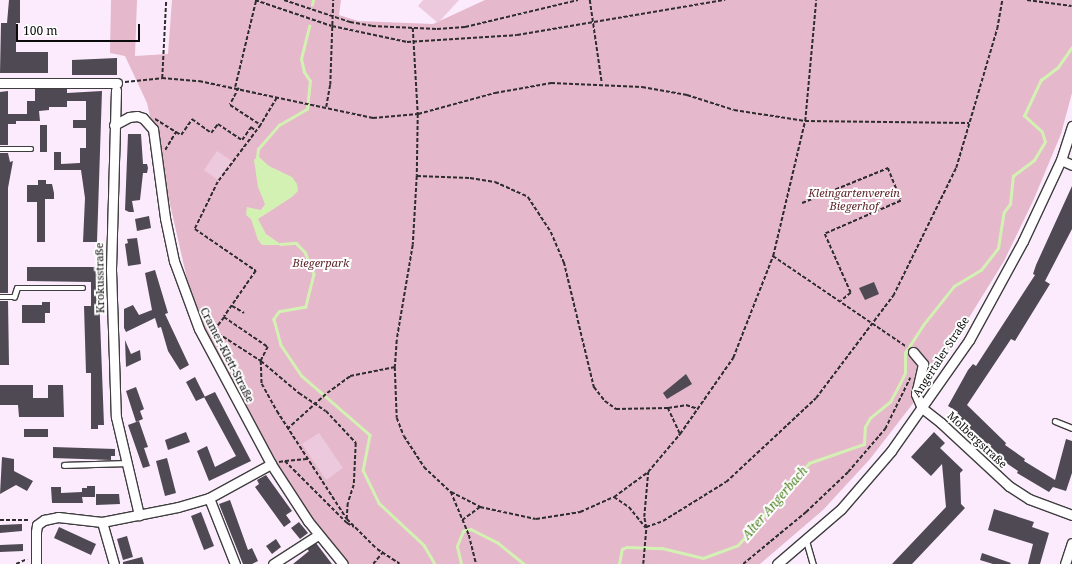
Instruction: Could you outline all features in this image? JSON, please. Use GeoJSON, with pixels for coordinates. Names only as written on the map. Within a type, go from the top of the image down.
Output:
{"type":"FeatureCollection","features":[{"type":"Feature","properties":{"kind":"street"},"geometry":{"type":"LineString","coordinates":[[0,83],[116,86]]}},
{"type":"Feature","properties":{"kind":"street","name":"Krokusstraße"},"geometry":{"type":"LineString","coordinates":[[116,86],[111,270],[116,417],[139,515]]}},
{"type":"Feature","properties":{"kind":"street"},"geometry":{"type":"LineString","coordinates":[[114,126],[129,117],[144,118],[146,122]]}},
{"type":"Feature","properties":{"kind":"street","name":"Cramer-Klett-Straße"},"geometry":{"type":"LineString","coordinates":[[146,122],[153,129],[165,218],[182,286],[206,344],[273,463],[318,535],[343,564]]}},
{"type":"Feature","properties":{"kind":"street","name":"Angertaler Straße"},"geometry":{"type":"LineString","coordinates":[[777,564],[841,509],[891,451],[922,408],[976,327],[1023,241],[1061,160],[1072,126]]}},
{"type":"Feature","properties":{"kind":"street"},"geometry":{"type":"LineString","coordinates":[[1061,160],[1072,165]]}},
{"type":"Feature","properties":{"kind":"street"},"geometry":{"type":"LineString","coordinates":[[913,352],[923,364],[916,394],[922,408]]}},
{"type":"Feature","properties":{"kind":"street","name":"Molbergstraße"},"geometry":{"type":"LineString","coordinates":[[922,408],[942,422],[1009,486],[1029,499],[1072,515]]}},
{"type":"Feature","properties":{"kind":"street"},"geometry":{"type":"LineString","coordinates":[[36,560],[36,532],[38,525],[44,520],[58,517],[102,522],[139,515],[209,498],[273,463]]}},
{"type":"Feature","properties":{"kind":"street"},"geometry":{"type":"LineString","coordinates":[[209,498],[235,564]]}},
{"type":"Feature","properties":{"kind":"street"},"geometry":{"type":"LineString","coordinates":[[102,522],[114,564]]}},
{"type":"Feature","properties":{"kind":"street"},"geometry":{"type":"LineString","coordinates":[[273,564],[318,535]]}},
{"type":"Feature","properties":{"kind":"street"},"geometry":{"type":"LineString","coordinates":[[1065,564],[1072,543]]}},
{"type":"Feature","properties":{"kind":"lane"},"geometry":{"type":"LineString","coordinates":[[0,149],[31,149]]}},
{"type":"Feature","properties":{"kind":"lane"},"geometry":{"type":"LineString","coordinates":[[0,297],[14,297],[17,288],[83,288]]}},
{"type":"Feature","properties":{"kind":"lane"},"geometry":{"type":"LineString","coordinates":[[1055,421],[1072,428]]}},
{"type":"Feature","properties":{"kind":"lane"},"geometry":{"type":"LineString","coordinates":[[64,465],[126,464]]}},
{"type":"Feature","properties":{"kind":"lane"},"geometry":{"type":"LineString","coordinates":[[806,539],[813,564]]}},
{"type":"Feature","properties":{"kind":"path"},"geometry":{"type":"LineString","coordinates":[[162,78],[161,52],[166,0]]}},
{"type":"Feature","properties":{"kind":"path"},"geometry":{"type":"LineString","coordinates":[[235,87],[256,0],[313,21],[412,42],[517,35],[725,0]]}},
{"type":"Feature","properties":{"kind":"path"},"geometry":{"type":"LineString","coordinates":[[284,0],[308,9],[372,26],[413,28],[465,26],[578,0]]}},
{"type":"Feature","properties":{"kind":"path"},"geometry":{"type":"LineString","coordinates":[[326,107],[330,85],[333,0]]}},
{"type":"Feature","properties":{"kind":"path"},"geometry":{"type":"LineString","coordinates":[[590,0],[602,83]]}},
{"type":"Feature","properties":{"kind":"path"},"geometry":{"type":"LineString","coordinates":[[413,28],[412,42],[418,114],[418,176],[413,245],[396,340],[395,367],[397,418],[404,436],[424,467],[451,492],[480,506],[536,519],[580,512],[614,497],[648,472],[680,434],[733,358],[773,256],[805,121],[816,0]]}},
{"type":"Feature","properties":{"kind":"path"},"geometry":{"type":"LineString","coordinates":[[646,527],[663,521],[726,482],[816,398],[893,296],[956,168],[997,29],[1002,0]]}},
{"type":"Feature","properties":{"kind":"path"},"geometry":{"type":"LineString","coordinates":[[1027,0],[1072,6]]}},
{"type":"Feature","properties":{"kind":"path"},"geometry":{"type":"LineString","coordinates":[[116,86],[162,78],[235,87],[373,118],[418,114],[495,93],[551,83],[602,83],[665,91],[734,110],[805,121],[969,123]]}},
{"type":"Feature","properties":{"kind":"path"},"geometry":{"type":"LineString","coordinates":[[239,88],[230,105],[260,125]]}},
{"type":"Feature","properties":{"kind":"path"},"geometry":{"type":"LineString","coordinates":[[278,97],[256,131],[218,182],[194,229],[256,271],[214,330],[260,361],[315,405],[326,411],[356,443],[354,484],[348,503],[347,519]]}},
{"type":"Feature","properties":{"kind":"path"},"geometry":{"type":"LineString","coordinates":[[146,122],[156,118],[181,135],[192,119],[211,133],[218,124],[242,140],[251,128],[256,131]]}},
{"type":"Feature","properties":{"kind":"path"},"geometry":{"type":"LineString","coordinates":[[157,153],[165,150],[176,132]]}},
{"type":"Feature","properties":{"kind":"path"},"geometry":{"type":"LineString","coordinates":[[802,203],[888,168],[901,201],[825,234],[851,293],[841,301]]}},
{"type":"Feature","properties":{"kind":"path"},"geometry":{"type":"LineString","coordinates":[[418,176],[470,178],[495,182],[528,197],[551,232],[564,262],[594,387],[605,401],[616,409],[668,408],[686,405],[698,409]]}},
{"type":"Feature","properties":{"kind":"path"},"geometry":{"type":"LineString","coordinates":[[773,256],[903,344]]}},
{"type":"Feature","properties":{"kind":"path"},"geometry":{"type":"LineString","coordinates":[[232,306],[244,313]]}},
{"type":"Feature","properties":{"kind":"path"},"geometry":{"type":"LineString","coordinates":[[224,317],[268,347],[260,361],[262,384],[287,429],[347,519],[383,552],[400,564]]}},
{"type":"Feature","properties":{"kind":"path"},"geometry":{"type":"LineString","coordinates":[[287,429],[322,397],[350,376],[395,367]]}},
{"type":"Feature","properties":{"kind":"path"},"geometry":{"type":"LineString","coordinates":[[743,564],[806,512],[862,457],[885,429],[914,371]]}},
{"type":"Feature","properties":{"kind":"path"},"geometry":{"type":"LineString","coordinates":[[668,408],[680,434]]}},
{"type":"Feature","properties":{"kind":"path"},"geometry":{"type":"LineString","coordinates":[[273,463],[307,459]]}},
{"type":"Feature","properties":{"kind":"path"},"geometry":{"type":"LineString","coordinates":[[285,461],[347,523],[356,528]]}},
{"type":"Feature","properties":{"kind":"path"},"geometry":{"type":"LineString","coordinates":[[644,564],[646,527],[644,517],[648,472]]}},
{"type":"Feature","properties":{"kind":"path"},"geometry":{"type":"LineString","coordinates":[[451,492],[469,535],[476,564]]}},
{"type":"Feature","properties":{"kind":"path"},"geometry":{"type":"LineString","coordinates":[[614,497],[629,507],[646,527]]}},
{"type":"Feature","properties":{"kind":"path"},"geometry":{"type":"LineString","coordinates":[[462,520],[480,506]]}},
{"type":"Feature","properties":{"kind":"path"},"geometry":{"type":"LineString","coordinates":[[0,520],[44,520]]}},
{"type":"Feature","properties":{"kind":"path"},"geometry":{"type":"LineString","coordinates":[[374,564],[383,552]]}},
{"type":"Feature","properties":{"kind":"path"},"geometry":{"type":"LineString","coordinates":[[16,564],[36,560]]}},
{"type":"Feature","properties":{"kind":"green space","name":"Biegerpark"},"geometry":{"type":"Polygon","coordinates":[[[111,0],[137,0],[135,56],[168,54],[172,0],[341,0],[339,15],[358,21],[433,24],[485,0],[1072,0],[1072,93],[1061,134],[1033,201],[1004,261],[928,384],[870,459],[823,510],[760,564],[349,564],[324,535],[286,481],[215,354],[190,292],[147,103],[125,56],[110,53],[111,0]]]}},
{"type":"Feature","properties":{"kind":"shaded area"},"geometry":{"type":"Polygon","coordinates":[[[423,0],[459,0],[438,23],[418,6],[423,0]]]}},
{"type":"Feature","properties":{"kind":"shaded area"},"geometry":{"type":"Polygon","coordinates":[[[217,151],[232,161],[218,180],[204,170],[217,151]]]}},
{"type":"Feature","properties":{"kind":"shaded area"},"geometry":{"type":"Polygon","coordinates":[[[258,156],[269,166],[292,177],[297,184],[298,191],[292,197],[258,219],[266,234],[282,245],[262,245],[258,240],[251,219],[246,215],[247,207],[261,210],[265,204],[258,187],[254,160],[258,156]]]}},
{"type":"Feature","properties":{"kind":"shaded area"},"geometry":{"type":"Polygon","coordinates":[[[319,433],[343,468],[326,480],[302,444],[319,433]]]}},
{"type":"Feature","properties":{"kind":"building"},"geometry":{"type":"Polygon","coordinates":[[[9,0],[20,0],[20,23],[16,23],[16,52],[48,52],[48,73],[0,73],[1,23],[7,23],[9,0]]]}},
{"type":"Feature","properties":{"kind":"building"},"geometry":{"type":"Polygon","coordinates":[[[117,58],[117,75],[72,75],[72,60],[117,58]]]}},
{"type":"Feature","properties":{"kind":"building"},"geometry":{"type":"Polygon","coordinates":[[[35,89],[67,89],[67,93],[102,91],[97,242],[83,242],[85,198],[81,170],[54,170],[54,152],[61,152],[61,164],[80,163],[80,148],[86,148],[86,128],[73,128],[73,120],[86,120],[86,101],[67,101],[67,107],[49,107],[49,110],[39,111],[40,121],[16,121],[16,124],[8,124],[8,145],[0,145],[0,92],[8,91],[8,114],[27,114],[27,101],[35,101],[35,89]]]}},
{"type":"Feature","properties":{"kind":"building"},"geometry":{"type":"Polygon","coordinates":[[[40,125],[47,125],[47,152],[40,152],[40,125]]]}},
{"type":"Feature","properties":{"kind":"building"},"geometry":{"type":"Polygon","coordinates":[[[128,134],[141,134],[143,164],[147,164],[148,168],[147,173],[143,173],[140,200],[132,201],[134,212],[125,210],[128,134]]]}},
{"type":"Feature","properties":{"kind":"building"},"geometry":{"type":"Polygon","coordinates":[[[0,153],[8,153],[10,162],[13,161],[8,188],[8,293],[0,293],[0,153]]]}},
{"type":"Feature","properties":{"kind":"building"},"geometry":{"type":"Polygon","coordinates":[[[38,180],[46,180],[46,184],[52,184],[54,193],[54,199],[45,199],[45,242],[37,242],[37,202],[27,202],[27,185],[38,185],[38,180]]]}},
{"type":"Feature","properties":{"kind":"building"},"geometry":{"type":"Polygon","coordinates":[[[1072,186],[1072,229],[1045,281],[1050,284],[1015,341],[1011,339],[967,405],[1006,443],[1005,445],[1025,459],[1024,461],[1055,480],[1066,439],[1072,441],[1072,473],[1066,491],[1053,487],[1049,492],[1017,473],[1018,471],[996,456],[956,417],[958,412],[948,406],[968,370],[973,364],[976,366],[1035,275],[1033,274],[1036,265],[1072,186]]]}},
{"type":"Feature","properties":{"kind":"building"},"geometry":{"type":"Polygon","coordinates":[[[149,216],[151,228],[137,231],[135,219],[149,216]]]}},
{"type":"Feature","properties":{"kind":"building"},"geometry":{"type":"Polygon","coordinates":[[[137,238],[141,264],[128,266],[125,244],[128,243],[127,239],[137,238]]]}},
{"type":"Feature","properties":{"kind":"building"},"geometry":{"type":"Polygon","coordinates":[[[27,267],[98,267],[104,425],[98,425],[98,429],[91,429],[91,373],[86,373],[84,306],[91,306],[91,282],[27,281],[27,267]]]}},
{"type":"Feature","properties":{"kind":"building"},"geometry":{"type":"Polygon","coordinates":[[[155,270],[168,313],[165,314],[189,365],[180,370],[168,351],[161,327],[158,328],[155,318],[126,332],[124,328],[124,309],[133,305],[139,315],[152,310],[145,273],[155,270]]]}},
{"type":"Feature","properties":{"kind":"building"},"geometry":{"type":"Polygon","coordinates":[[[874,282],[879,294],[865,300],[859,288],[874,282]]]}},
{"type":"Feature","properties":{"kind":"building"},"geometry":{"type":"Polygon","coordinates":[[[0,301],[8,301],[9,365],[0,365],[0,301]]]}},
{"type":"Feature","properties":{"kind":"building"},"geometry":{"type":"Polygon","coordinates":[[[42,302],[50,302],[50,313],[45,313],[45,323],[22,323],[22,305],[42,305],[42,302]]]}},
{"type":"Feature","properties":{"kind":"building"},"geometry":{"type":"Polygon","coordinates":[[[125,340],[131,354],[140,350],[141,360],[126,367],[125,340]]]}},
{"type":"Feature","properties":{"kind":"building"},"geometry":{"type":"Polygon","coordinates":[[[686,374],[692,384],[667,399],[663,393],[686,374]]]}},
{"type":"Feature","properties":{"kind":"building"},"geometry":{"type":"Polygon","coordinates":[[[195,377],[205,397],[196,401],[186,382],[195,377]]]}},
{"type":"Feature","properties":{"kind":"building"},"geometry":{"type":"Polygon","coordinates":[[[0,385],[33,385],[33,398],[48,398],[48,385],[63,385],[64,417],[19,417],[18,405],[0,405],[0,385]]]}},
{"type":"Feature","properties":{"kind":"building"},"geometry":{"type":"Polygon","coordinates":[[[136,387],[144,409],[140,411],[143,419],[136,422],[126,391],[136,387]]]}},
{"type":"Feature","properties":{"kind":"building"},"geometry":{"type":"Polygon","coordinates":[[[215,392],[251,461],[209,481],[197,451],[207,446],[215,467],[236,456],[204,397],[215,392]]]}},
{"type":"Feature","properties":{"kind":"building"},"geometry":{"type":"Polygon","coordinates":[[[139,421],[148,447],[144,448],[150,466],[143,468],[128,425],[139,421]]]}},
{"type":"Feature","properties":{"kind":"building"},"geometry":{"type":"Polygon","coordinates":[[[24,429],[48,429],[48,437],[24,437],[24,429]]]}},
{"type":"Feature","properties":{"kind":"building"},"geometry":{"type":"Polygon","coordinates":[[[186,432],[190,442],[168,450],[165,440],[186,432]]]}},
{"type":"Feature","properties":{"kind":"building"},"geometry":{"type":"Polygon","coordinates":[[[934,432],[945,443],[940,448],[963,470],[960,473],[961,504],[965,508],[912,564],[892,564],[946,507],[942,464],[931,476],[911,457],[934,432]]]}},
{"type":"Feature","properties":{"kind":"building"},"geometry":{"type":"Polygon","coordinates":[[[53,447],[115,449],[115,456],[111,456],[111,460],[53,458],[53,447]]]}},
{"type":"Feature","properties":{"kind":"building"},"geometry":{"type":"Polygon","coordinates":[[[2,457],[14,459],[14,471],[33,481],[27,491],[16,485],[0,494],[2,457]]]}},
{"type":"Feature","properties":{"kind":"building"},"geometry":{"type":"Polygon","coordinates":[[[167,458],[176,493],[165,496],[156,461],[167,458]]]}},
{"type":"Feature","properties":{"kind":"building"},"geometry":{"type":"Polygon","coordinates":[[[266,475],[292,511],[286,515],[291,522],[284,527],[255,487],[259,484],[257,480],[266,475]]]}},
{"type":"Feature","properties":{"kind":"building"},"geometry":{"type":"Polygon","coordinates":[[[87,486],[95,486],[95,497],[82,497],[83,503],[52,503],[51,487],[61,487],[61,493],[82,492],[82,488],[87,488],[87,486]]]}},
{"type":"Feature","properties":{"kind":"building"},"geometry":{"type":"Polygon","coordinates":[[[96,494],[119,494],[120,504],[96,505],[96,494]]]}},
{"type":"Feature","properties":{"kind":"building"},"geometry":{"type":"Polygon","coordinates":[[[230,500],[248,550],[252,548],[258,561],[252,564],[243,564],[219,504],[230,500]]]}},
{"type":"Feature","properties":{"kind":"building"},"geometry":{"type":"Polygon","coordinates":[[[994,509],[1034,522],[1032,527],[1049,533],[1040,564],[1028,564],[1033,544],[988,530],[994,509]]]}},
{"type":"Feature","properties":{"kind":"building"},"geometry":{"type":"Polygon","coordinates":[[[201,512],[214,546],[204,550],[191,516],[201,512]]]}},
{"type":"Feature","properties":{"kind":"building"},"geometry":{"type":"Polygon","coordinates":[[[299,522],[308,533],[300,539],[291,528],[299,522]]]}},
{"type":"Feature","properties":{"kind":"building"},"geometry":{"type":"Polygon","coordinates":[[[22,524],[22,531],[0,533],[0,525],[22,524]]]}},
{"type":"Feature","properties":{"kind":"building"},"geometry":{"type":"Polygon","coordinates":[[[59,527],[96,544],[91,555],[54,538],[59,527]]]}},
{"type":"Feature","properties":{"kind":"building"},"geometry":{"type":"Polygon","coordinates":[[[127,536],[133,557],[123,560],[117,539],[127,536]]]}},
{"type":"Feature","properties":{"kind":"building"},"geometry":{"type":"Polygon","coordinates":[[[276,539],[281,547],[272,554],[266,546],[276,539]]]}},
{"type":"Feature","properties":{"kind":"building"},"geometry":{"type":"Polygon","coordinates":[[[316,543],[332,564],[293,564],[309,551],[307,549],[316,543]]]}},
{"type":"Feature","properties":{"kind":"building"},"geometry":{"type":"Polygon","coordinates":[[[23,544],[23,551],[0,552],[0,545],[23,544]]]}},
{"type":"Feature","properties":{"kind":"building"},"geometry":{"type":"Polygon","coordinates":[[[982,553],[1011,563],[993,564],[980,560],[982,553]]]}},
{"type":"Feature","properties":{"kind":"building"},"geometry":{"type":"Polygon","coordinates":[[[142,557],[144,564],[123,564],[123,562],[142,557]]]}},
{"type":"Feature","properties":{"kind":"waterway","name":"Alter Angerbach"},"geometry":{"type":"LineString","coordinates":[[312,5],[313,0]]}},
{"type":"Feature","properties":{"kind":"waterway","name":"Alter Angerbach"},"geometry":{"type":"LineString","coordinates":[[257,158],[258,149],[279,125],[307,109],[310,81],[304,72],[301,59],[309,26]]}},
{"type":"Feature","properties":{"kind":"waterway","name":"Alter Angerbach"},"geometry":{"type":"LineString","coordinates":[[619,564],[622,549],[627,547],[662,548],[703,558],[738,545],[809,463],[864,444],[865,427],[870,418],[890,402],[905,373],[905,353],[923,325],[954,286],[981,270],[998,248],[1004,212],[1010,204],[1013,176],[1034,160],[1045,142],[1042,132],[1024,116],[1041,80],[1058,67],[1072,47]]}},
{"type":"Feature","properties":{"kind":"waterway","name":"Alter Angerbach"},"geometry":{"type":"LineString","coordinates":[[280,244],[296,243],[305,252],[314,274],[306,307],[279,312],[274,319],[281,345],[302,376],[370,435],[363,470],[379,503],[424,545],[435,564]]}},
{"type":"Feature","properties":{"kind":"waterway","name":"Alter Angerbach"},"geometry":{"type":"LineString","coordinates":[[461,564],[457,546],[463,531],[471,529],[497,542],[524,564]]}},
{"type":"Feature","properties":{"kind":"park label","name":"Kleingartenverein Biegerhof"},"geometry":{"type":"Point","coordinates":[854,200]}}]}
